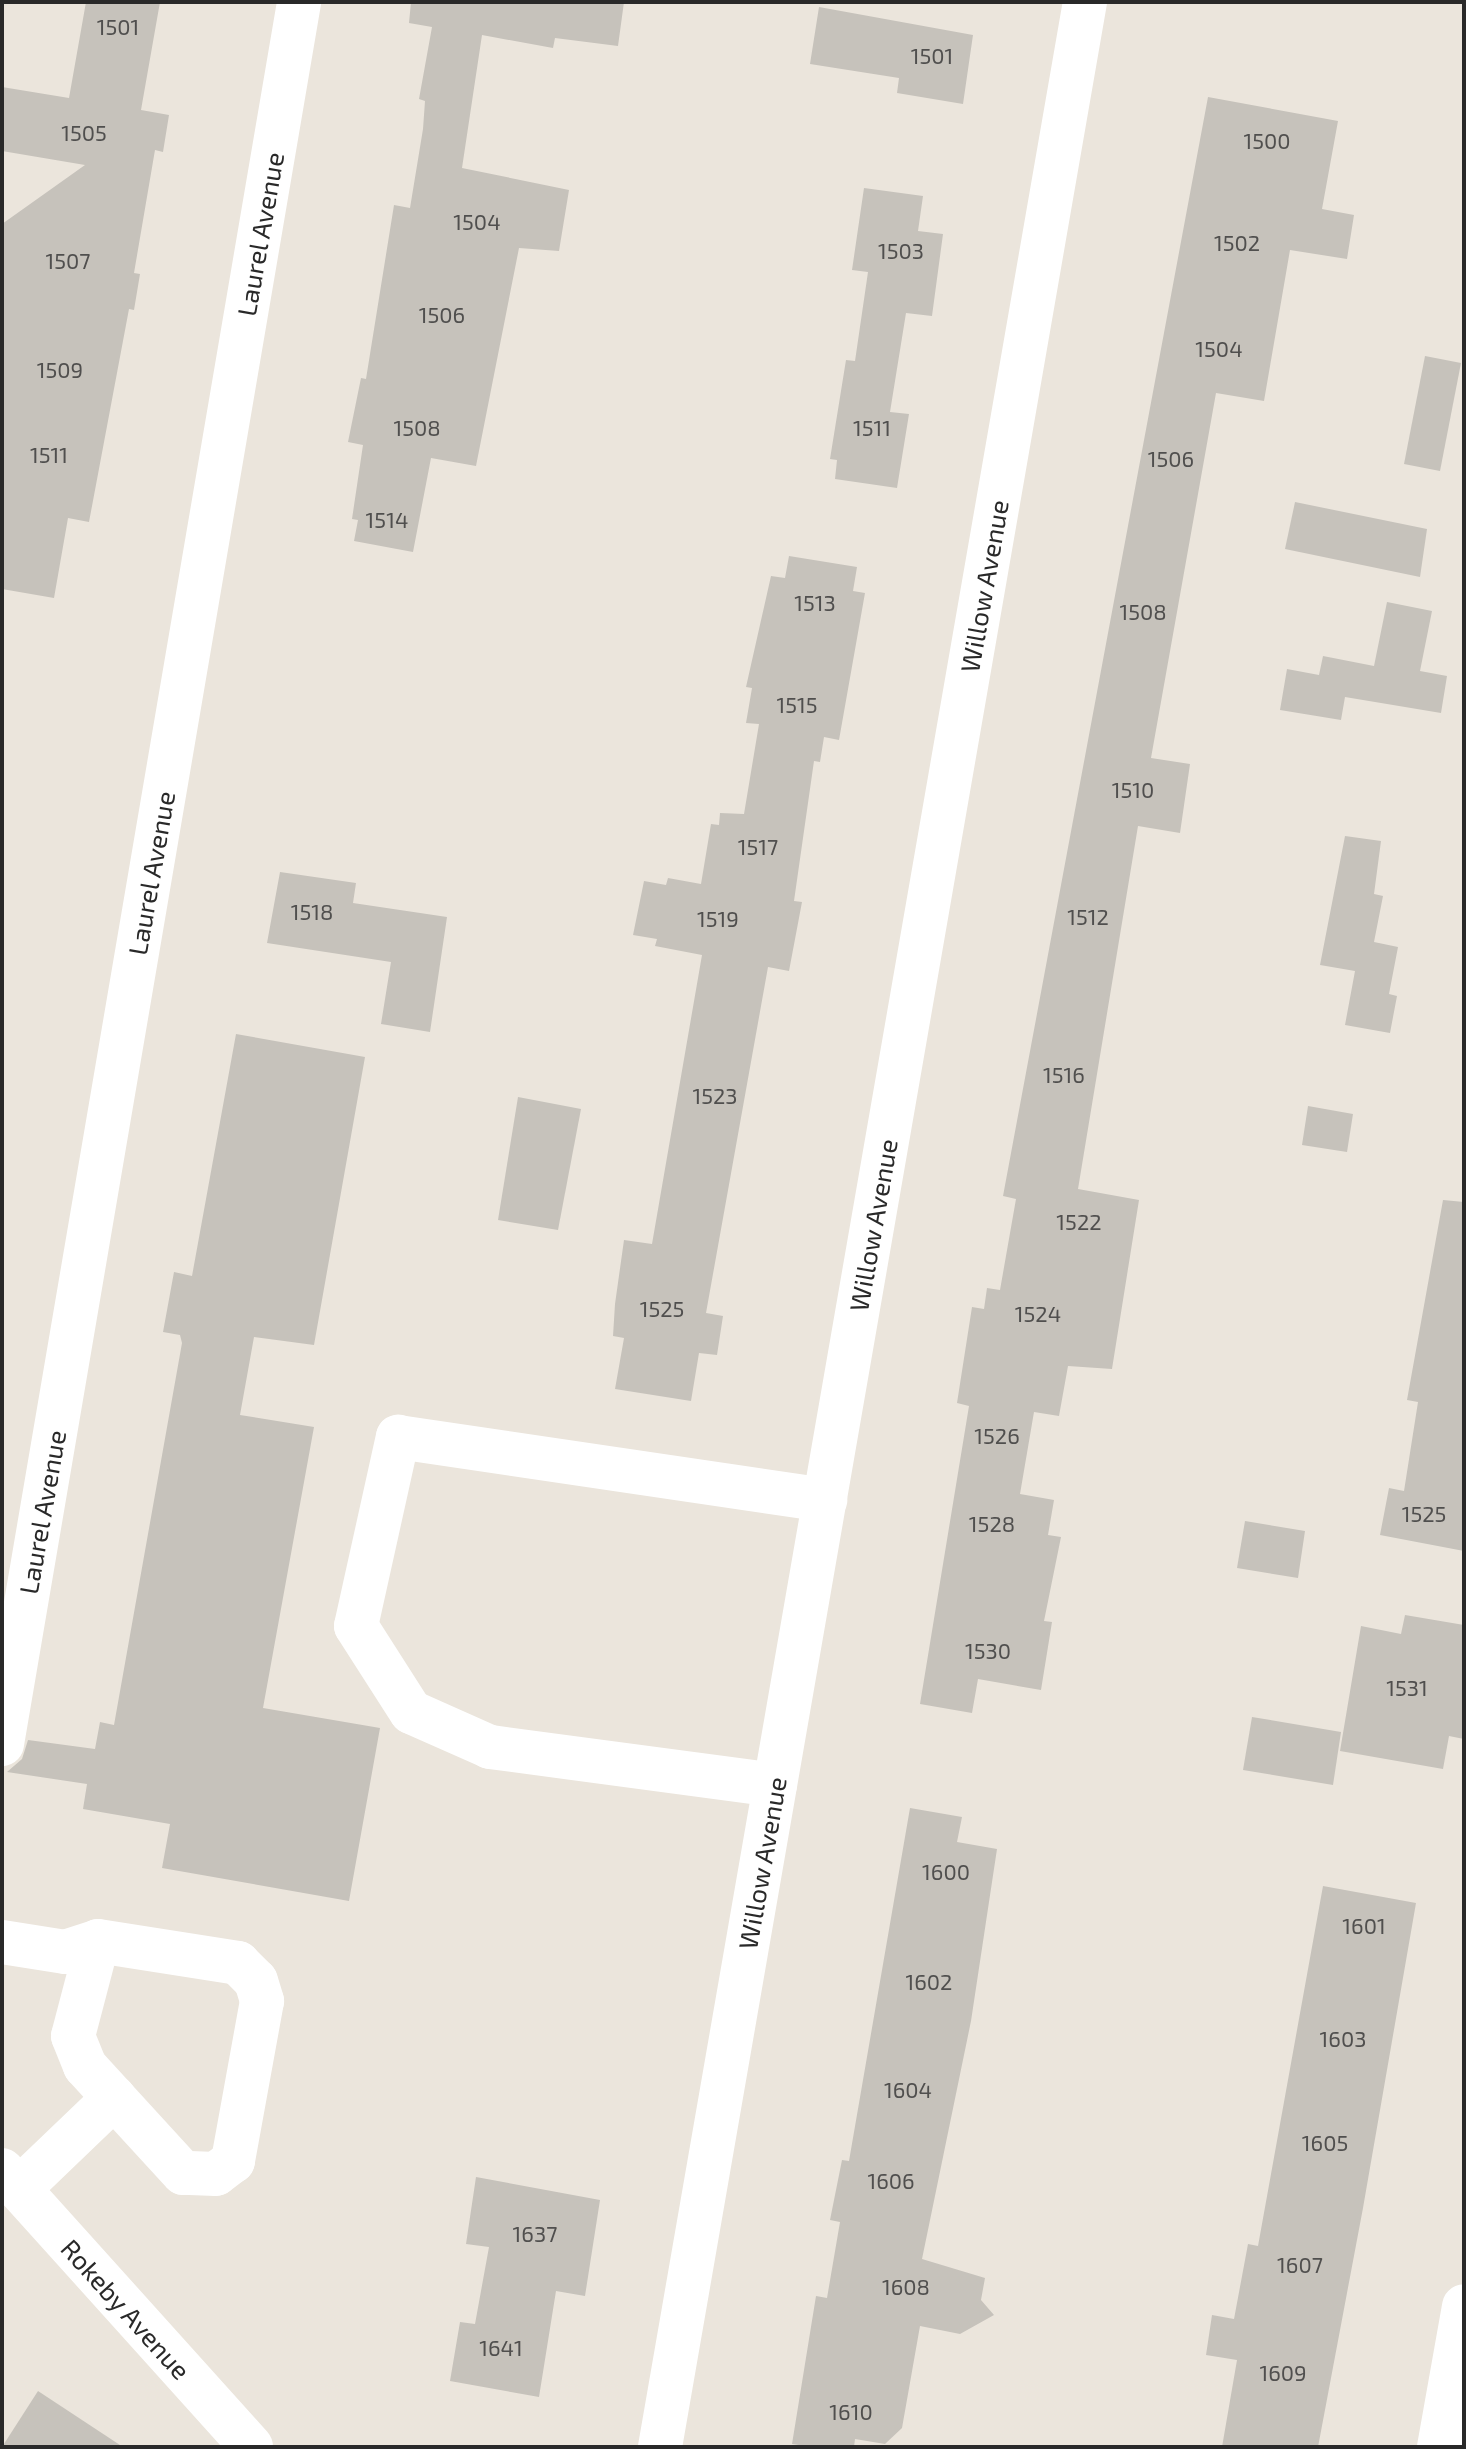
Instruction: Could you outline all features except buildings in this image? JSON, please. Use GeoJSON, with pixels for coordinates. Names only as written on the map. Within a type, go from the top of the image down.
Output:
{"type":"FeatureCollection","features":[{"type":"Feature","properties":{"kind":"street","name":"Laurel Avenue"},"geometry":{"type":"LineString","coordinates":[[2,1744],[299,2]]}},
{"type":"Feature","properties":{"kind":"street","name":"Willow Avenue"},"geometry":{"type":"LineString","coordinates":[[660,2447],[1085,2]]}},
{"type":"Feature","properties":{"kind":"street"},"geometry":{"type":"LineString","coordinates":[[775,1785],[490,1747],[411,1712],[356,1626],[398,1437],[825,1500]]}},
{"type":"Feature","properties":{"kind":"street"},"geometry":{"type":"LineString","coordinates":[[2,1942],[65,1952],[98,1941],[238,1963],[256,1981],[262,2001],[233,2161],[216,2174],[183,2173],[85,2066],[73,2036],[98,1941]]}},
{"type":"Feature","properties":{"kind":"street"},"geometry":{"type":"LineString","coordinates":[[10,2180],[114,2098]]}},
{"type":"Feature","properties":{"kind":"street","name":"Rokeby Avenue"},"geometry":{"type":"LineString","coordinates":[[10,2180],[251,2447]]}},
{"type":"Feature","properties":{"kind":"street"},"geometry":{"type":"LineString","coordinates":[[1439,2447],[1464,2306]]}}]}
